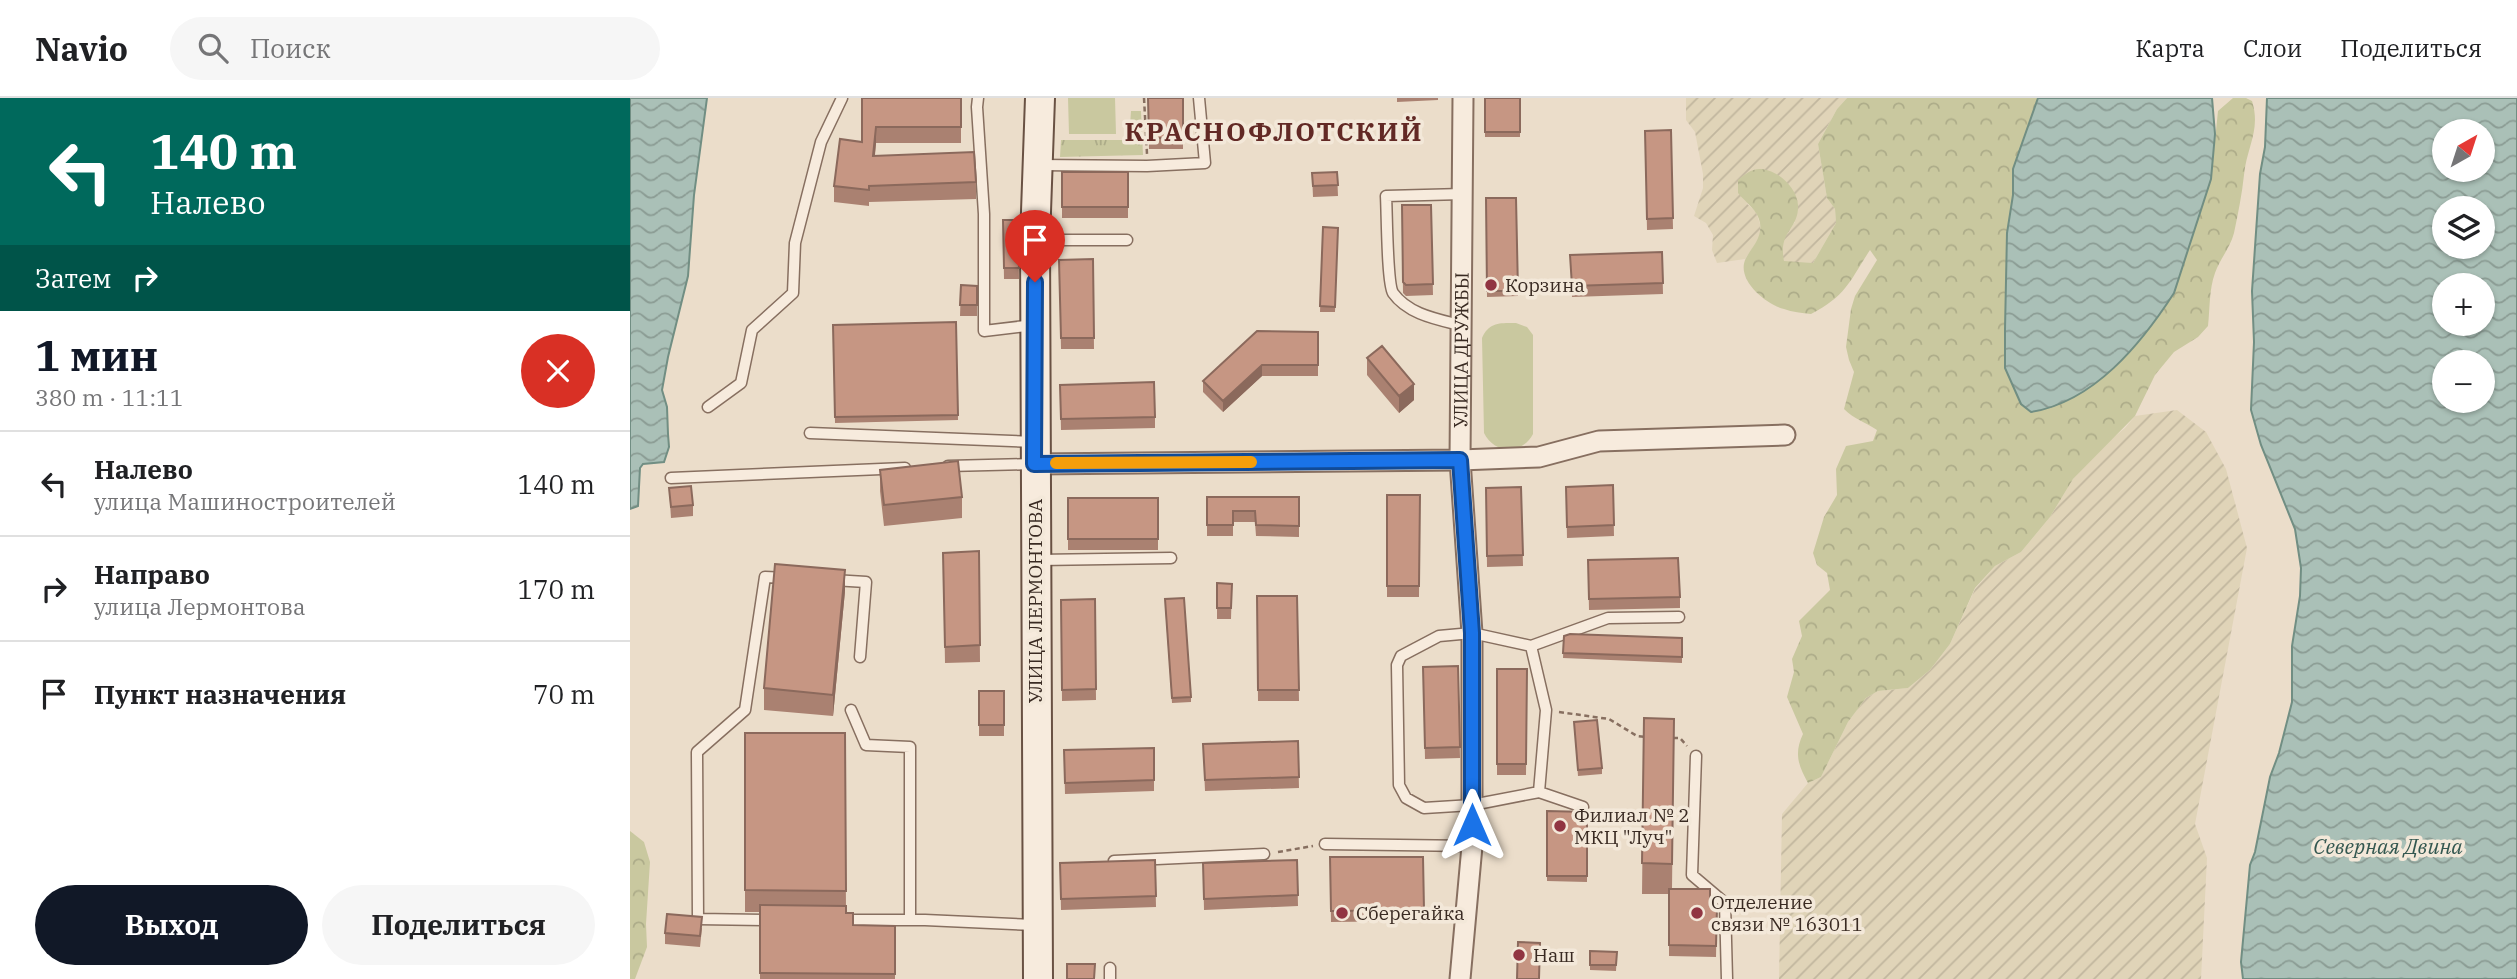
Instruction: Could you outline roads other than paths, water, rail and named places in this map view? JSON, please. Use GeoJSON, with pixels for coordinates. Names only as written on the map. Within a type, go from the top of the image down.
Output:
{"type":"FeatureCollection","features":[{"type":"Feature","properties":{"kind":"street","name":"УЛИЦА ЛЕРМОНТОВА"},"geometry":{"type":"LineString","coordinates":[[1038,979],[1037,925],[1043,865],[1035,561],[1035,240],[1040,98]]}},
{"type":"Feature","properties":{"kind":"street","name":"УЛИЦА ДРУЖБЫ"},"geometry":{"type":"LineString","coordinates":[[1460,979],[1472,846],[1472,633],[1460,460],[1463,98]]}},
{"type":"Feature","properties":{"kind":"street"},"geometry":{"type":"LineString","coordinates":[[1035,453],[1460,460],[1539,457],[1599,441],[1785,435]]}},
{"type":"Feature","properties":{"kind":"lane"},"geometry":{"type":"LineString","coordinates":[[708,407],[741,383],[752,330],[793,293],[798,230],[821,142],[842,98]]}},
{"type":"Feature","properties":{"kind":"lane"},"geometry":{"type":"LineString","coordinates":[[978,98],[984,214],[984,331],[1035,325]]}},
{"type":"Feature","properties":{"kind":"lane"},"geometry":{"type":"LineString","coordinates":[[1038,165],[1147,166],[1205,163],[1199,98]]}},
{"type":"Feature","properties":{"kind":"lane"},"geometry":{"type":"LineString","coordinates":[[1460,325],[1430,318],[1406,306],[1391,290],[1386,196],[1463,194]]}},
{"type":"Feature","properties":{"kind":"lane"},"geometry":{"type":"LineString","coordinates":[[1035,240],[1127,240]]}},
{"type":"Feature","properties":{"kind":"lane"},"geometry":{"type":"LineString","coordinates":[[810,433],[1035,453]]}},
{"type":"Feature","properties":{"kind":"lane"},"geometry":{"type":"LineString","coordinates":[[941,467],[1035,453]]}},
{"type":"Feature","properties":{"kind":"lane"},"geometry":{"type":"LineString","coordinates":[[671,478],[914,467]]}},
{"type":"Feature","properties":{"kind":"lane"},"geometry":{"type":"LineString","coordinates":[[1035,561],[1171,558]]}},
{"type":"Feature","properties":{"kind":"lane"},"geometry":{"type":"LineString","coordinates":[[777,920],[698,919],[697,752],[745,710],[765,577],[803,579]]}},
{"type":"Feature","properties":{"kind":"lane"},"geometry":{"type":"LineString","coordinates":[[816,580],[866,582],[860,657]]}},
{"type":"Feature","properties":{"kind":"lane"},"geometry":{"type":"LineString","coordinates":[[1583,807],[1539,792],[1472,805],[1424,808],[1406,798],[1399,785],[1397,665],[1401,656],[1439,636],[1472,633],[1531,646],[1608,618],[1679,617]]}},
{"type":"Feature","properties":{"kind":"lane"},"geometry":{"type":"LineString","coordinates":[[1531,646],[1546,710],[1539,792]]}},
{"type":"Feature","properties":{"kind":"lane"},"geometry":{"type":"LineString","coordinates":[[851,710],[866,745],[910,747],[910,920]]}},
{"type":"Feature","properties":{"kind":"lane"},"geometry":{"type":"LineString","coordinates":[[1696,756],[1692,875],[1726,903],[1727,979]]}},
{"type":"Feature","properties":{"kind":"lane"},"geometry":{"type":"LineString","coordinates":[[1325,844],[1472,846]]}},
{"type":"Feature","properties":{"kind":"lane"},"geometry":{"type":"LineString","coordinates":[[1104,862],[1264,854]]}},
{"type":"Feature","properties":{"kind":"lane"},"geometry":{"type":"LineString","coordinates":[[830,920],[1037,925]]}},
{"type":"Feature","properties":{"kind":"water"},"geometry":{"type":"Polygon","coordinates":[[[630,98],[707,98],[694,195],[688,276],[662,390],[667,407],[669,447],[664,462],[643,464],[640,468],[638,506],[630,509],[630,98]]]}},
{"type":"Feature","properties":{"kind":"water"},"geometry":{"type":"Polygon","coordinates":[[[2038,98],[2212,98],[2215,134],[2211,179],[2174,293],[2147,332],[2114,368],[2075,396],[2054,406],[2031,412],[2021,404],[2005,368],[2007,233],[2013,195],[2013,169],[2038,98]]]}},
{"type":"Feature","properties":{"kind":"water","name":"Северная Двина"},"geometry":{"type":"Polygon","coordinates":[[[2267,98],[2517,98],[2517,979],[2243,979],[2241,962],[2250,865],[2270,777],[2292,702],[2292,646],[2300,596],[2301,568],[2295,529],[2261,445],[2251,410],[2254,342],[2252,291],[2260,174],[2265,147],[2267,98]]]}},
{"type":"Feature","properties":{"kind":"place","name":"Корзина"},"geometry":{"type":"Point","coordinates":[1491,285]}},
{"type":"Feature","properties":{"kind":"place","name":"Филиал № 2 МКЦ \"Луч\""},"geometry":{"type":"Point","coordinates":[1560,826]}},
{"type":"Feature","properties":{"kind":"place","name":"Сберегайка"},"geometry":{"type":"Point","coordinates":[1342,913]}},
{"type":"Feature","properties":{"kind":"place","name":"Отделение связи № 163011"},"geometry":{"type":"Point","coordinates":[1697,913]}},
{"type":"Feature","properties":{"kind":"place","name":"Наш"},"geometry":{"type":"Point","coordinates":[1519,955]}},
{"type":"Feature","properties":{"kind":"district","name":"КРАСНОФЛОТСКИЙ"},"geometry":{"type":"Point","coordinates":[1274,132]}}]}
